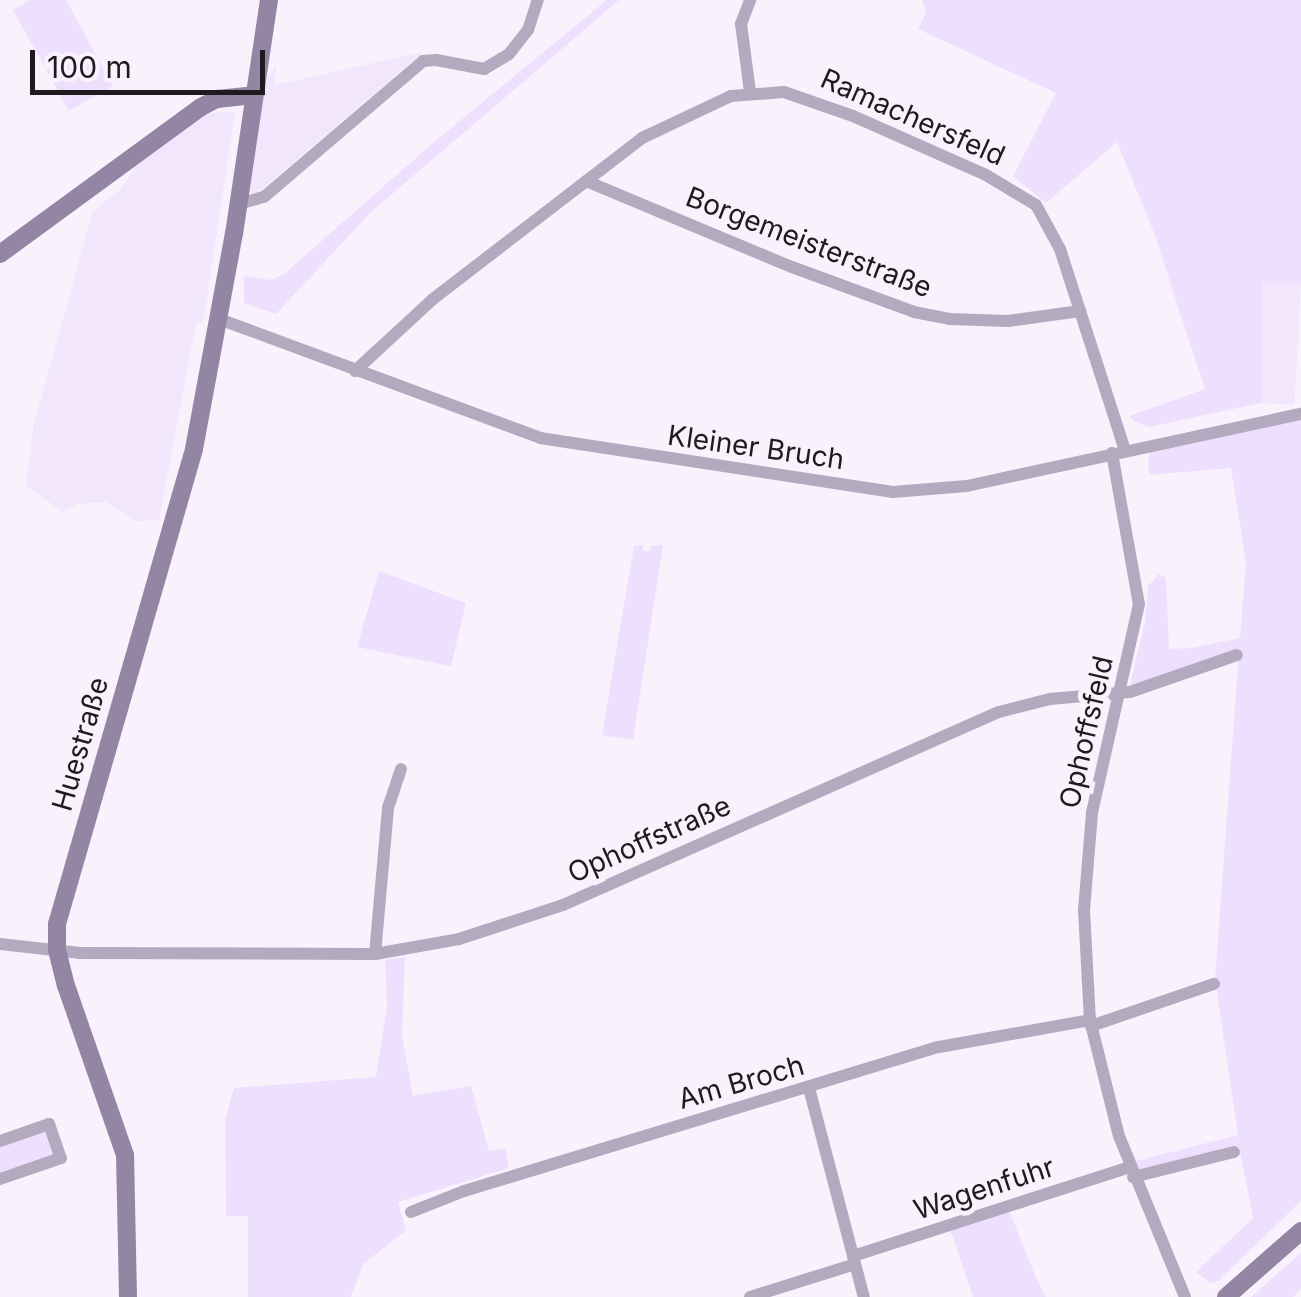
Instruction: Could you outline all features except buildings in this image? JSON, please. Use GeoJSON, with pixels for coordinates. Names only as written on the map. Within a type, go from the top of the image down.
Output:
{"type":"FeatureCollection","features":[{"type":"Feature","properties":{"kind":"street","name":"Huestraße"},"geometry":{"type":"LineString","coordinates":[[128,1297],[125,1155],[57,949],[64,896],[194,449],[270,0]]}},
{"type":"Feature","properties":{"kind":"street"},"geometry":{"type":"LineString","coordinates":[[238,204],[264,196],[422,62],[436,60],[484,69],[508,54],[528,30],[538,0]]}},
{"type":"Feature","properties":{"kind":"street"},"geometry":{"type":"LineString","coordinates":[[750,0],[741,24],[750,92]]}},
{"type":"Feature","properties":{"kind":"street","name":"Ramachersfeld"},"geometry":{"type":"LineString","coordinates":[[355,371],[433,300],[660,128],[712,103],[750,92],[800,94],[1005,184],[1036,204],[1051,226],[1080,310],[1119,452]]}},
{"type":"Feature","properties":{"kind":"street"},"geometry":{"type":"LineString","coordinates":[[0,254],[201,107],[217,100],[254,95]]}},
{"type":"Feature","properties":{"kind":"street","name":"Borgemeisterstraße"},"geometry":{"type":"LineString","coordinates":[[586,181],[747,249],[914,312],[949,319],[1008,321],[1080,310]]}},
{"type":"Feature","properties":{"kind":"street","name":"Kleiner Bruch"},"geometry":{"type":"LineString","coordinates":[[219,319],[521,433],[571,445],[892,492],[950,489],[1301,414]]}},
{"type":"Feature","properties":{"kind":"street","name":"Ophoffsfeld"},"geometry":{"type":"LineString","coordinates":[[1119,452],[1139,604],[1098,778],[1087,861],[1085,940],[1090,1023],[1106,1095],[1131,1172],[1185,1297]]}},
{"type":"Feature","properties":{"kind":"street","name":"Ophoffstraße"},"geometry":{"type":"LineString","coordinates":[[0,944],[80,953],[376,954],[484,933],[566,904],[999,712],[1050,699],[1118,695],[1238,655]]}},
{"type":"Feature","properties":{"kind":"street"},"geometry":{"type":"LineString","coordinates":[[376,954],[388,808],[401,769]]}},
{"type":"Feature","properties":{"kind":"street"},"geometry":{"type":"LineString","coordinates":[[1090,1023],[1214,984]]}},
{"type":"Feature","properties":{"kind":"street","name":"Am Broch"},"geometry":{"type":"LineString","coordinates":[[410,1212],[464,1191],[958,1043],[1090,1023]]}},
{"type":"Feature","properties":{"kind":"street"},"geometry":{"type":"LineString","coordinates":[[808,1088],[864,1297]]}},
{"type":"Feature","properties":{"kind":"street"},"geometry":{"type":"LineString","coordinates":[[0,1141],[49,1124],[61,1158],[0,1180]]}},
{"type":"Feature","properties":{"kind":"street"},"geometry":{"type":"LineString","coordinates":[[1131,1172],[1234,1152]]}},
{"type":"Feature","properties":{"kind":"street","name":"Wagenfuhr"},"geometry":{"type":"LineString","coordinates":[[750,1297],[1131,1172]]}},
{"type":"Feature","properties":{"kind":"street"},"geometry":{"type":"LineString","coordinates":[[1226,1297],[1301,1232]]}},
{"type":"Feature","properties":{"kind":"shaded area"},"geometry":{"type":"Polygon","coordinates":[[[30,0],[66,0],[113,86],[69,111],[13,10],[30,0]]]}},
{"type":"Feature","properties":{"kind":"shaded area"},"geometry":{"type":"Polygon","coordinates":[[[607,0],[619,0],[371,212],[276,314],[244,303],[244,276],[271,280],[284,274],[433,143],[607,0]]]}},
{"type":"Feature","properties":{"kind":"shaded area"},"geometry":{"type":"Polygon","coordinates":[[[922,0],[1301,0],[1301,282],[1262,281],[1261,403],[1149,427],[1129,416],[1205,389],[1154,233],[1117,142],[1046,203],[1013,176],[1056,93],[918,29],[926,13],[922,0]]]}},
{"type":"Feature","properties":{"kind":"shaded area"},"geometry":{"type":"Polygon","coordinates":[[[423,52],[257,193],[241,193],[255,96],[276,66],[275,85],[423,52]]]}},
{"type":"Feature","properties":{"kind":"shaded area"},"geometry":{"type":"Polygon","coordinates":[[[235,112],[203,323],[196,323],[159,520],[136,521],[105,502],[77,504],[63,512],[26,486],[34,424],[93,211],[121,189],[136,166],[207,113],[235,112]]]}},
{"type":"Feature","properties":{"kind":"shaded area"},"geometry":{"type":"Polygon","coordinates":[[[1262,280],[1301,282],[1295,405],[1256,403],[1262,280]]]}},
{"type":"Feature","properties":{"kind":"shaded area"},"geometry":{"type":"Polygon","coordinates":[[[1301,416],[1301,1201],[1218,1281],[1210,1283],[1196,1272],[1253,1218],[1239,1147],[1139,1173],[1136,1161],[1238,1135],[1215,979],[1239,651],[1129,689],[1145,622],[1148,586],[1159,574],[1166,578],[1169,649],[1191,648],[1240,638],[1246,563],[1231,468],[1149,475],[1148,460],[1152,448],[1301,416]]]}},
{"type":"Feature","properties":{"kind":"shaded area"},"geometry":{"type":"Polygon","coordinates":[[[643,545],[642,550],[649,552],[651,546],[663,545],[633,740],[602,735],[634,546],[643,545]]]}},
{"type":"Feature","properties":{"kind":"shaded area"},"geometry":{"type":"Polygon","coordinates":[[[379,571],[466,603],[451,666],[357,647],[379,571]]]}},
{"type":"Feature","properties":{"kind":"shaded area"},"geometry":{"type":"Polygon","coordinates":[[[405,957],[402,1035],[413,1096],[471,1086],[489,1151],[505,1148],[509,1168],[398,1202],[406,1231],[363,1264],[351,1297],[248,1297],[248,1216],[226,1216],[225,1120],[234,1088],[376,1077],[387,1006],[385,960],[405,957]]]}},
{"type":"Feature","properties":{"kind":"shaded area"},"geometry":{"type":"Polygon","coordinates":[[[47,1128],[57,1156],[0,1177],[0,1145],[47,1128]]]}},
{"type":"Feature","properties":{"kind":"shaded area"},"geometry":{"type":"Polygon","coordinates":[[[1009,1210],[1046,1297],[973,1297],[950,1229],[1009,1210]]]}},
{"type":"Feature","properties":{"kind":"shaded area"},"geometry":{"type":"Polygon","coordinates":[[[1301,1253],[1301,1289],[1293,1297],[1251,1297],[1301,1253]]]}}]}
